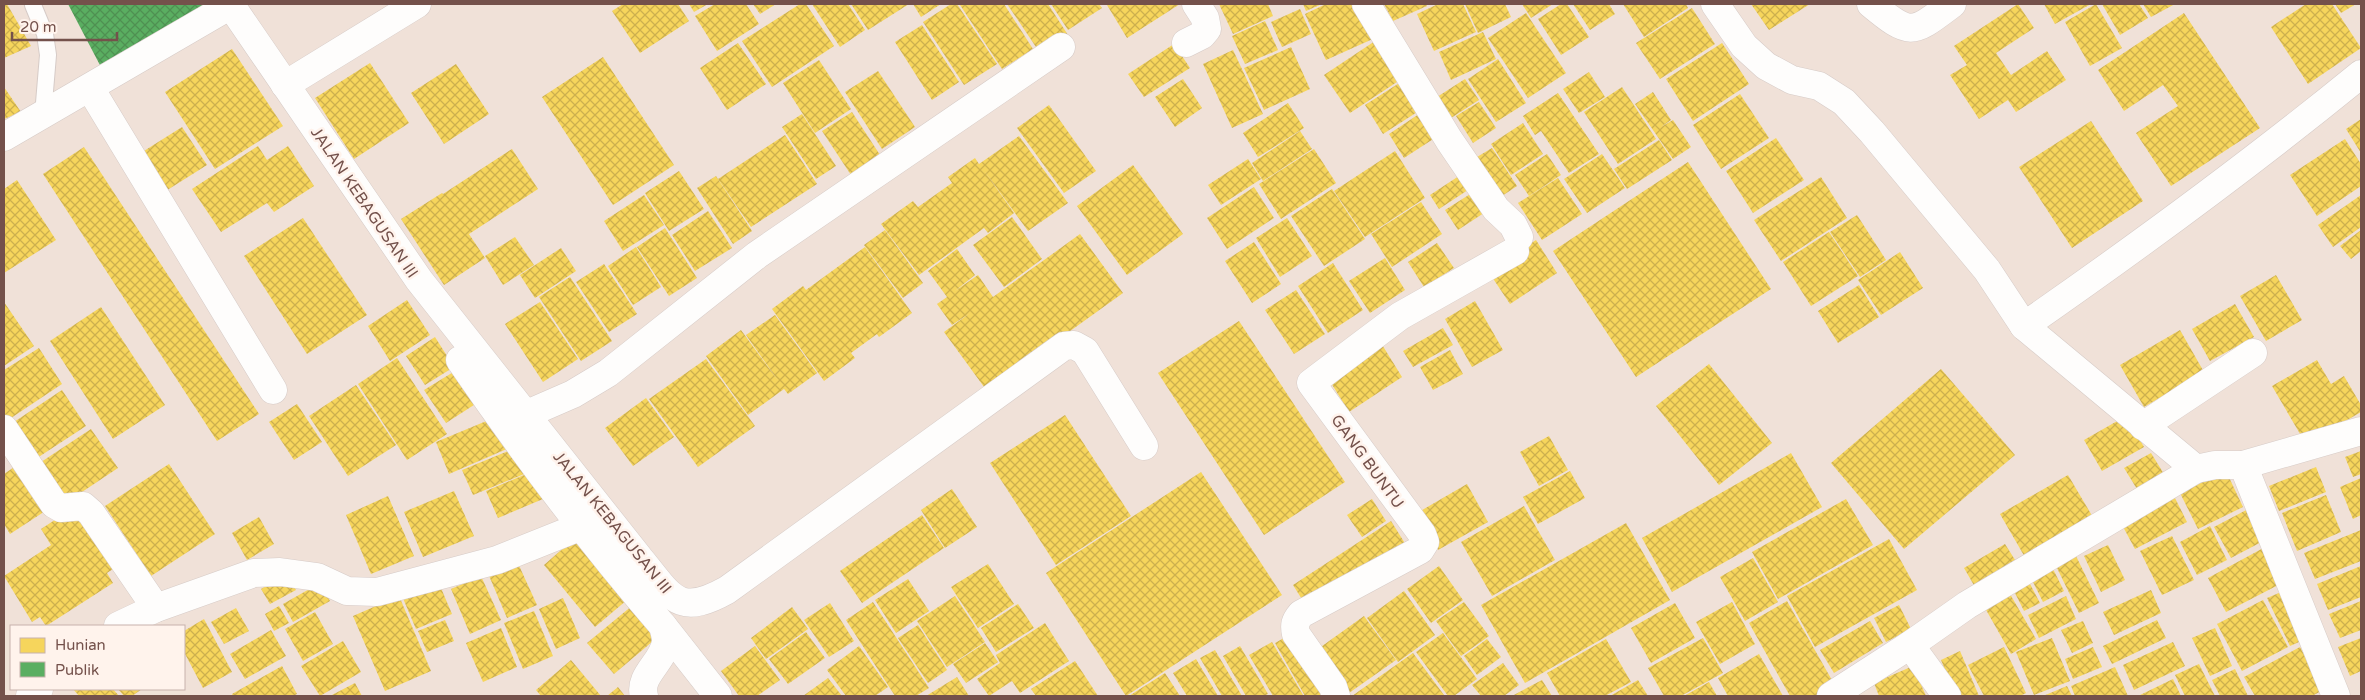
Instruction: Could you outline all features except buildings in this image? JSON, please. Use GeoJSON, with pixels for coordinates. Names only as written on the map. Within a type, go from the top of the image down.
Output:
{"type":"FeatureCollection","features":[{"type":"Feature","properties":{"kind":"street"},"geometry":{"type":"LineString","coordinates":[[4,138],[231,4]]}},
{"type":"Feature","properties":{"kind":"street","name":"JALAN KEBAGUSAN III"},"geometry":{"type":"LineString","coordinates":[[231,4],[419,280],[646,566],[672,597],[683,603],[713,598],[728,590],[1064,346],[1074,345],[1085,351],[1144,446]]}},
{"type":"Feature","properties":{"kind":"street"},"geometry":{"type":"LineString","coordinates":[[285,85],[417,4]]}},
{"type":"Feature","properties":{"kind":"street"},"geometry":{"type":"LineString","coordinates":[[1186,43],[1202,35],[1207,28],[1205,18],[1196,4]]}},
{"type":"Feature","properties":{"kind":"street","name":"GANG BUNTU"},"geometry":{"type":"LineString","coordinates":[[1336,696],[1333,687],[1296,634],[1294,625],[1297,619],[1301,614],[1420,550],[1425,542],[1422,534],[1311,383],[1400,316],[1517,244],[1513,225],[1496,209],[1442,129],[1366,4]]}},
{"type":"Feature","properties":{"kind":"street"},"geometry":{"type":"LineString","coordinates":[[1715,4],[1744,46],[1766,66],[1792,80],[1819,86],[1844,102],[1872,132],[1987,270],[2024,326],[2196,469]]}},
{"type":"Feature","properties":{"kind":"street"},"geometry":{"type":"LineString","coordinates":[[1870,4],[1904,28],[1920,28],[1952,4]]}},
{"type":"Feature","properties":{"kind":"street"},"geometry":{"type":"LineString","coordinates":[[527,414],[573,394],[608,373],[757,256],[1060,48]]}},
{"type":"Feature","properties":{"kind":"street"},"geometry":{"type":"LineString","coordinates":[[2024,326],[2273,146],[2361,74]]}},
{"type":"Feature","properties":{"kind":"street"},"geometry":{"type":"LineString","coordinates":[[90,88],[273,390]]}},
{"type":"Feature","properties":{"kind":"street"},"geometry":{"type":"LineString","coordinates":[[419,280],[423,304],[504,424],[582,526],[718,696]]}},
{"type":"Feature","properties":{"kind":"street"},"geometry":{"type":"LineString","coordinates":[[2143,426],[2253,353]]}},
{"type":"Feature","properties":{"kind":"street"},"geometry":{"type":"LineString","coordinates":[[4,429],[54,504],[61,508],[83,506],[91,513],[156,608]]}},
{"type":"Feature","properties":{"kind":"street"},"geometry":{"type":"LineString","coordinates":[[1831,696],[1968,605],[2196,469],[2215,465],[2243,465],[2361,431]]}},
{"type":"Feature","properties":{"kind":"street"},"geometry":{"type":"LineString","coordinates":[[2243,465],[2328,693]]}},
{"type":"Feature","properties":{"kind":"street"},"geometry":{"type":"LineString","coordinates":[[120,625],[156,608],[254,573],[280,572],[317,578],[347,591],[377,592],[497,560],[582,526]]}},
{"type":"Feature","properties":{"kind":"street"},"geometry":{"type":"LineString","coordinates":[[644,696],[643,683],[665,645],[666,640],[663,626]]}},
{"type":"Feature","properties":{"kind":"street"},"geometry":{"type":"LineString","coordinates":[[1910,645],[1947,696]]}},
{"type":"Feature","properties":{"kind":"lane"},"geometry":{"type":"LineString","coordinates":[[33,5],[45,34],[48,55],[43,115]]}},
{"type":"Feature","properties":{"kind":"shaded area"},"geometry":{"type":"Polygon","coordinates":[[[4,4],[2361,4],[2361,696],[4,696],[4,4]]]}}]}
